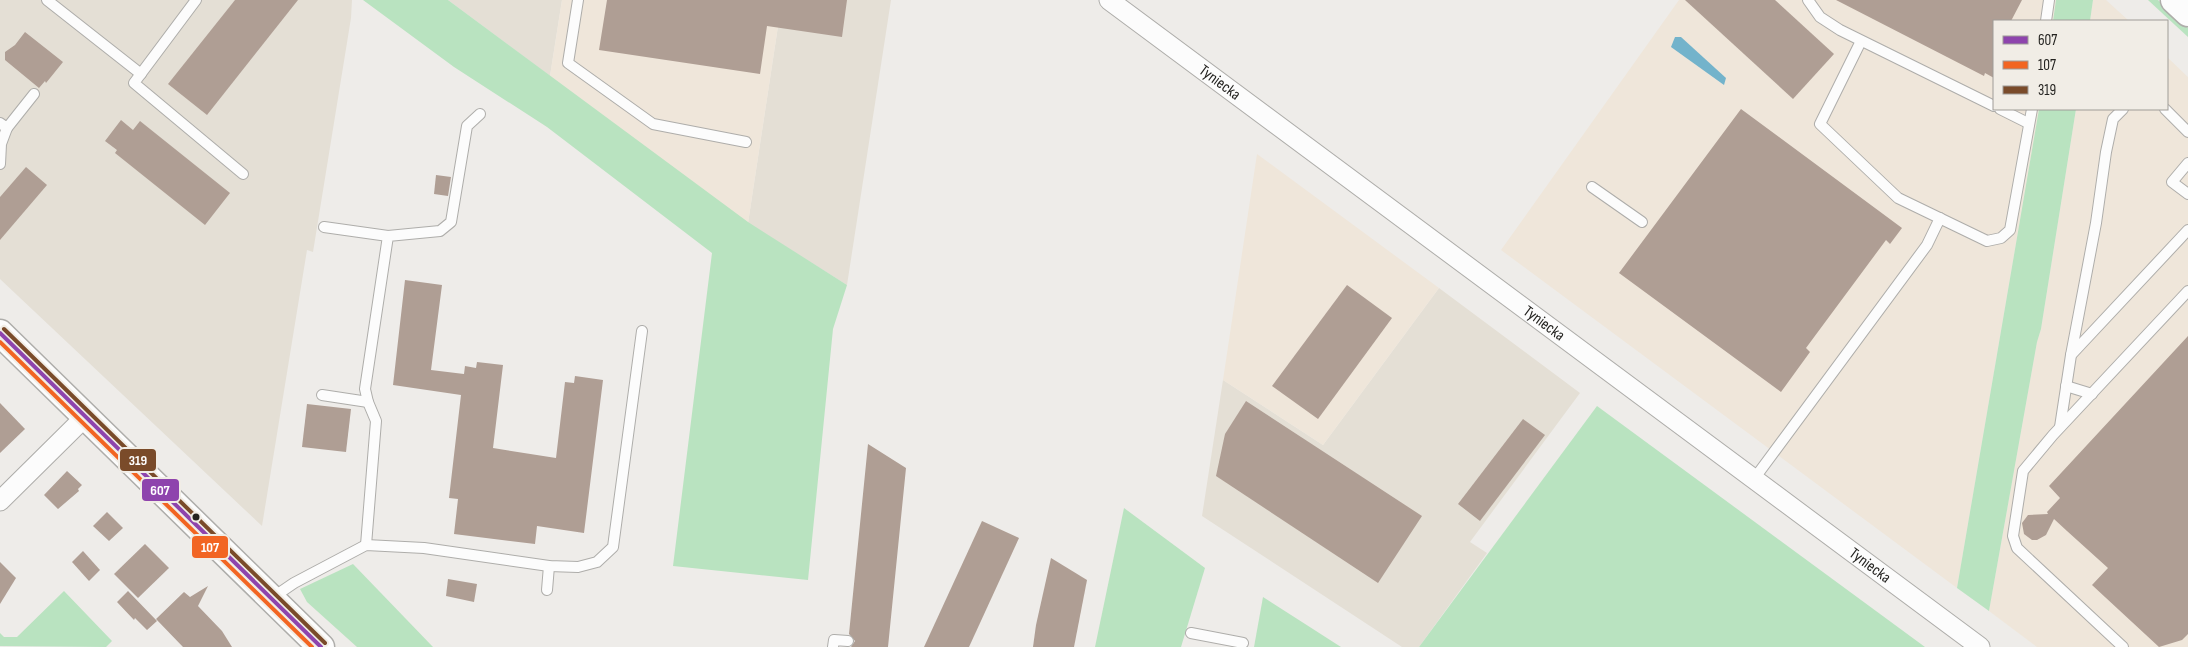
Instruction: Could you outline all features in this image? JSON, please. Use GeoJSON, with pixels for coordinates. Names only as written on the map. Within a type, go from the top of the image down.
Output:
{"type":"FeatureCollection","features":[{"type":"Feature","properties":{"kind":"street","name":"Tyniecka"},"geometry":{"type":"LineString","coordinates":[[1109,0],[1980,647]]}},
{"type":"Feature","properties":{"kind":"street"},"geometry":{"type":"LineString","coordinates":[[2174,0],[2188,13]]}},
{"type":"Feature","properties":{"kind":"street"},"geometry":{"type":"LineString","coordinates":[[0,333],[321,647]]}},
{"type":"Feature","properties":{"kind":"street"},"geometry":{"type":"LineString","coordinates":[[0,502],[86,416]]}},
{"type":"Feature","properties":{"kind":"lane"},"geometry":{"type":"LineString","coordinates":[[196,0],[134,82],[243,174]]}},
{"type":"Feature","properties":{"kind":"lane"},"geometry":{"type":"LineString","coordinates":[[578,0],[568,63],[653,124],[746,142]]}},
{"type":"Feature","properties":{"kind":"lane"},"geometry":{"type":"LineString","coordinates":[[1808,0],[1820,17],[1840,30],[1993,106]]}},
{"type":"Feature","properties":{"kind":"lane"},"geometry":{"type":"LineString","coordinates":[[2046,20],[2049,0]]}},
{"type":"Feature","properties":{"kind":"lane"},"geometry":{"type":"LineString","coordinates":[[48,1],[140,74]]}},
{"type":"Feature","properties":{"kind":"lane"},"geometry":{"type":"LineString","coordinates":[[1861,41],[1820,124],[1898,198],[1988,241],[2000,238],[2010,230],[2032,110]]}},
{"type":"Feature","properties":{"kind":"lane"},"geometry":{"type":"LineString","coordinates":[[0,164],[3,126],[34,94]]}},
{"type":"Feature","properties":{"kind":"lane"},"geometry":{"type":"LineString","coordinates":[[2002,110],[2028,123]]}},
{"type":"Feature","properties":{"kind":"lane"},"geometry":{"type":"LineString","coordinates":[[2060,427],[2071,355],[2096,223],[2106,152],[2113,119],[2122,110]]}},
{"type":"Feature","properties":{"kind":"lane"},"geometry":{"type":"LineString","coordinates":[[2166,110],[2188,132]]}},
{"type":"Feature","properties":{"kind":"lane"},"geometry":{"type":"LineString","coordinates":[[324,227],[388,236],[440,231],[451,222],[467,126],[480,114]]}},
{"type":"Feature","properties":{"kind":"lane"},"geometry":{"type":"LineString","coordinates":[[2188,163],[2172,182],[2188,194]]}},
{"type":"Feature","properties":{"kind":"lane"},"geometry":{"type":"LineString","coordinates":[[1592,187],[1642,222]]}},
{"type":"Feature","properties":{"kind":"lane"},"geometry":{"type":"LineString","coordinates":[[1754,478],[1927,244],[1940,218]]}},
{"type":"Feature","properties":{"kind":"lane"},"geometry":{"type":"LineString","coordinates":[[2071,355],[2188,230]]}},
{"type":"Feature","properties":{"kind":"lane"},"geometry":{"type":"LineString","coordinates":[[366,545],[376,421],[365,389],[388,236]]}},
{"type":"Feature","properties":{"kind":"lane"},"geometry":{"type":"LineString","coordinates":[[2123,647],[2017,548],[2013,536],[2023,471],[2060,427],[2188,292]]}},
{"type":"Feature","properties":{"kind":"lane"},"geometry":{"type":"LineString","coordinates":[[272,598],[294,583],[366,545],[424,548],[549,566],[578,567],[597,562],[613,547],[642,331]]}},
{"type":"Feature","properties":{"kind":"lane"},"geometry":{"type":"LineString","coordinates":[[2066,386],[2092,394]]}},
{"type":"Feature","properties":{"kind":"lane"},"geometry":{"type":"LineString","coordinates":[[322,395],[368,402]]}},
{"type":"Feature","properties":{"kind":"lane"},"geometry":{"type":"LineString","coordinates":[[547,590],[549,566]]}},
{"type":"Feature","properties":{"kind":"lane"},"geometry":{"type":"LineString","coordinates":[[1191,633],[1243,643]]}},
{"type":"Feature","properties":{"kind":"lane"},"geometry":{"type":"LineString","coordinates":[[833,647],[834,640],[848,641]]}},
{"type":"Feature","properties":{"kind":"shaded area"},"geometry":{"type":"Polygon","coordinates":[[[0,0],[352,0],[351,18],[313,252],[307,250],[262,526],[0,279],[0,0]]]}},
{"type":"Feature","properties":{"kind":"shaded area"},"geometry":{"type":"Polygon","coordinates":[[[448,0],[562,0],[550,76],[448,0]]]}},
{"type":"Feature","properties":{"kind":"shaded area"},"geometry":{"type":"Polygon","coordinates":[[[562,0],[782,0],[748,223],[550,76],[562,0]]]}},
{"type":"Feature","properties":{"kind":"shaded area"},"geometry":{"type":"Polygon","coordinates":[[[782,0],[891,0],[847,285],[748,223],[782,0]]]}},
{"type":"Feature","properties":{"kind":"shaded area"},"geometry":{"type":"Polygon","coordinates":[[[1679,0],[2056,0],[2053,20],[1993,20],[1993,110],[2039,110],[1957,588],[1501,250],[1679,0]]]}},
{"type":"Feature","properties":{"kind":"shaded area"},"geometry":{"type":"Polygon","coordinates":[[[2093,0],[2106,0],[2128,20],[2090,20],[2093,0]]]}},
{"type":"Feature","properties":{"kind":"shaded area"},"geometry":{"type":"Polygon","coordinates":[[[2168,58],[2188,77],[2188,647],[2037,647],[1989,611],[2037,342],[2041,329],[2076,110],[2168,110],[2168,58]]]}},
{"type":"Feature","properties":{"kind":"shaded area"},"geometry":{"type":"Polygon","coordinates":[[[1257,154],[1439,288],[1323,445],[1223,380],[1257,154]]]}},
{"type":"Feature","properties":{"kind":"shaded area"},"geometry":{"type":"Polygon","coordinates":[[[1439,288],[1580,393],[1470,542],[1487,553],[1419,647],[1402,647],[1202,516],[1223,380],[1323,445],[1439,288]]]}},
{"type":"Feature","properties":{"kind":"green space"},"geometry":{"type":"Polygon","coordinates":[[[363,0],[448,0],[748,222],[847,285],[833,329],[808,580],[673,566],[712,253],[547,127],[454,67],[363,0]]]}},
{"type":"Feature","properties":{"kind":"green space"},"geometry":{"type":"Polygon","coordinates":[[[2056,0],[2093,0],[2090,20],[2053,20],[2056,0]]]}},
{"type":"Feature","properties":{"kind":"green space"},"geometry":{"type":"Polygon","coordinates":[[[2148,0],[2158,0],[2188,28],[2188,37],[2148,0]]]}},
{"type":"Feature","properties":{"kind":"green space"},"geometry":{"type":"Polygon","coordinates":[[[2039,110],[2076,110],[2041,329],[2037,342],[1989,611],[1957,588],[2039,110]]]}},
{"type":"Feature","properties":{"kind":"green space"},"geometry":{"type":"Polygon","coordinates":[[[1597,406],[1925,647],[1419,647],[1597,406]]]}},
{"type":"Feature","properties":{"kind":"green space"},"geometry":{"type":"Polygon","coordinates":[[[1124,508],[1205,568],[1181,647],[1095,647],[1124,508]]]}},
{"type":"Feature","properties":{"kind":"green space"},"geometry":{"type":"Polygon","coordinates":[[[353,564],[433,647],[357,647],[307,602],[300,589],[353,564]]]}},
{"type":"Feature","properties":{"kind":"green space"},"geometry":{"type":"Polygon","coordinates":[[[64,591],[112,641],[106,647],[0,646],[0,633],[4,637],[17,637],[64,591]]]}},
{"type":"Feature","properties":{"kind":"green space"},"geometry":{"type":"Polygon","coordinates":[[[1263,597],[1341,647],[1254,647],[1263,597]]]}},
{"type":"Feature","properties":{"kind":"water"},"geometry":{"type":"Polygon","coordinates":[[[1675,37],[1681,37],[1726,78],[1724,85],[1671,47],[1675,37]]]}},
{"type":"Feature","properties":{"kind":"building"},"geometry":{"type":"Polygon","coordinates":[[[235,0],[298,0],[207,115],[168,84],[235,0]]]}},
{"type":"Feature","properties":{"kind":"building"},"geometry":{"type":"Polygon","coordinates":[[[607,0],[847,0],[842,37],[767,26],[760,74],[599,50],[607,0]]]}},
{"type":"Feature","properties":{"kind":"building"},"geometry":{"type":"Polygon","coordinates":[[[1685,0],[1775,0],[1834,54],[1793,99],[1685,0]]]}},
{"type":"Feature","properties":{"kind":"building"},"geometry":{"type":"Polygon","coordinates":[[[1836,0],[2022,0],[2012,20],[1993,20],[1993,77],[1985,73],[1984,76],[1836,0]]]}},
{"type":"Feature","properties":{"kind":"building"},"geometry":{"type":"Polygon","coordinates":[[[25,32],[63,62],[46,83],[45,81],[39,88],[5,60],[5,52],[15,45],[25,32]]]}},
{"type":"Feature","properties":{"kind":"building"},"geometry":{"type":"Polygon","coordinates":[[[1741,109],[1902,228],[1890,244],[1886,240],[1806,348],[1810,352],[1781,392],[1619,273],[1741,109]]]}},
{"type":"Feature","properties":{"kind":"building"},"geometry":{"type":"Polygon","coordinates":[[[121,120],[133,130],[140,121],[230,193],[205,225],[115,153],[117,150],[105,141],[121,120]]]}},
{"type":"Feature","properties":{"kind":"building"},"geometry":{"type":"Polygon","coordinates":[[[26,167],[47,185],[0,240],[0,197],[26,167]]]}},
{"type":"Feature","properties":{"kind":"building"},"geometry":{"type":"Polygon","coordinates":[[[436,175],[451,177],[448,196],[434,194],[436,175]]]}},
{"type":"Feature","properties":{"kind":"building"},"geometry":{"type":"Polygon","coordinates":[[[405,280],[442,285],[431,370],[464,374],[465,366],[476,368],[477,362],[503,365],[493,448],[556,458],[565,382],[574,383],[575,376],[603,380],[584,533],[537,526],[535,544],[454,534],[458,499],[449,498],[461,395],[393,385],[405,280]]]}},
{"type":"Feature","properties":{"kind":"building"},"geometry":{"type":"Polygon","coordinates":[[[1347,285],[1392,318],[1318,419],[1272,386],[1347,285]]]}},
{"type":"Feature","properties":{"kind":"building"},"geometry":{"type":"Polygon","coordinates":[[[2188,336],[2188,634],[2182,640],[2159,647],[2092,585],[2108,568],[2054,519],[2046,535],[2037,540],[2032,540],[2024,534],[2022,523],[2028,515],[2048,514],[2047,512],[2060,498],[2049,486],[2188,336]]]}},
{"type":"Feature","properties":{"kind":"building"},"geometry":{"type":"Polygon","coordinates":[[[1246,401],[1422,516],[1378,583],[1216,476],[1225,434],[1246,401]]]}},
{"type":"Feature","properties":{"kind":"building"},"geometry":{"type":"Polygon","coordinates":[[[0,403],[25,429],[0,453],[0,403]]]}},
{"type":"Feature","properties":{"kind":"building"},"geometry":{"type":"Polygon","coordinates":[[[307,404],[351,409],[346,452],[302,447],[307,404]]]}},
{"type":"Feature","properties":{"kind":"building"},"geometry":{"type":"Polygon","coordinates":[[[1523,419],[1545,435],[1480,521],[1458,504],[1523,419]]]}},
{"type":"Feature","properties":{"kind":"building"},"geometry":{"type":"Polygon","coordinates":[[[868,444],[906,468],[888,647],[851,647],[855,641],[849,634],[868,444]]]}},
{"type":"Feature","properties":{"kind":"building"},"geometry":{"type":"Polygon","coordinates":[[[67,471],[82,485],[78,489],[79,491],[58,509],[44,495],[67,471]]]}},
{"type":"Feature","properties":{"kind":"building"},"geometry":{"type":"Polygon","coordinates":[[[107,512],[123,528],[109,541],[93,526],[107,512]]]}},
{"type":"Feature","properties":{"kind":"building"},"geometry":{"type":"Polygon","coordinates":[[[982,521],[1019,538],[969,647],[924,647],[982,521]]]}},
{"type":"Feature","properties":{"kind":"building"},"geometry":{"type":"Polygon","coordinates":[[[145,544],[169,568],[138,598],[114,574],[145,544]]]}},
{"type":"Feature","properties":{"kind":"building"},"geometry":{"type":"Polygon","coordinates":[[[83,551],[100,570],[89,581],[72,562],[83,551]]]}},
{"type":"Feature","properties":{"kind":"building"},"geometry":{"type":"Polygon","coordinates":[[[1051,558],[1087,580],[1074,647],[1033,647],[1051,558]]]}},
{"type":"Feature","properties":{"kind":"building"},"geometry":{"type":"Polygon","coordinates":[[[0,562],[16,578],[0,604],[0,562]]]}},
{"type":"Feature","properties":{"kind":"building"},"geometry":{"type":"Polygon","coordinates":[[[448,579],[477,584],[474,602],[446,596],[448,579]]]}},
{"type":"Feature","properties":{"kind":"building"},"geometry":{"type":"Polygon","coordinates":[[[208,586],[198,606],[222,631],[232,647],[183,647],[156,619],[184,592],[190,597],[208,586]]]}},
{"type":"Feature","properties":{"kind":"building"},"geometry":{"type":"Polygon","coordinates":[[[128,591],[157,621],[147,630],[135,618],[134,620],[117,602],[128,591]]]}},
{"type":"Feature","properties":{"kind":"transit line","name":"319"},"geometry":{"type":"LineString","coordinates":[[4,329],[325,643]]}},
{"type":"Feature","properties":{"kind":"transit line","name":"607"},"geometry":{"type":"LineString","coordinates":[[0,333],[321,647]]}},
{"type":"Feature","properties":{"kind":"transit line","name":"107"},"geometry":{"type":"LineString","coordinates":[[0,342],[312,647]]}}]}
